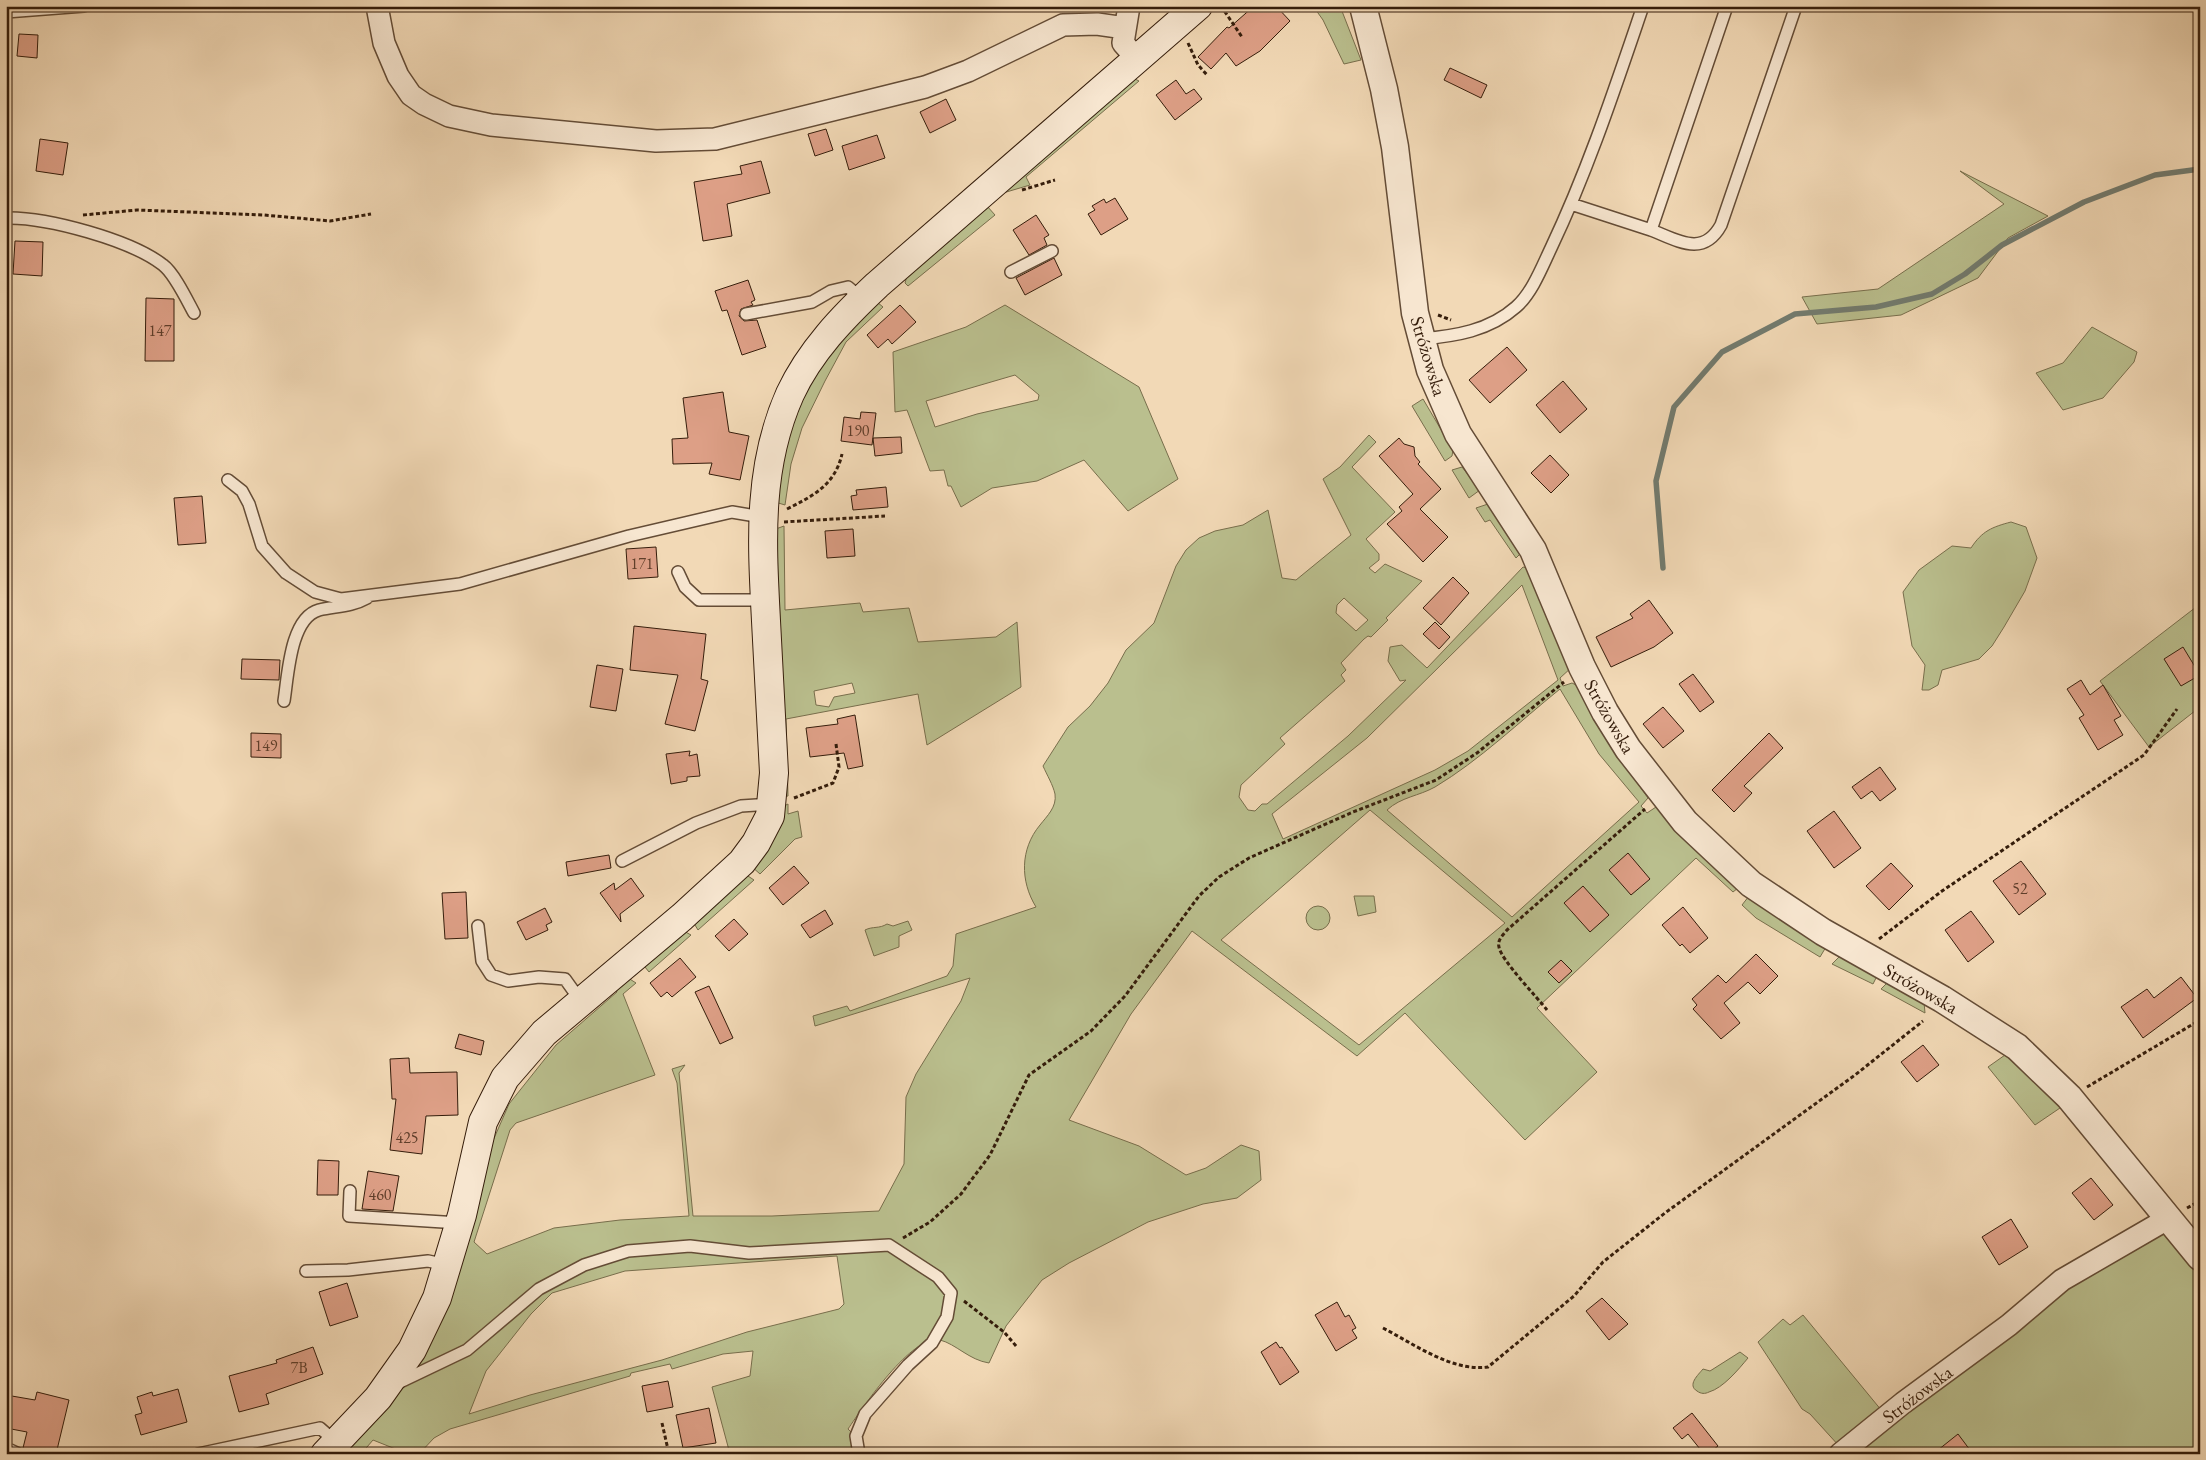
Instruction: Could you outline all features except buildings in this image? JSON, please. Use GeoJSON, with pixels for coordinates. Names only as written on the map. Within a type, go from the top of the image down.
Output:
{"type":"FeatureCollection","features":[{"type":"Feature","properties":{"kind":"main road"},"geometry":{"type":"LineString","coordinates":[[331,1448],[378,1398],[412,1350],[437,1298],[460,1223],[484,1122],[498,1092],[519,1060],[544,1033],[580,1000],[682,916],[742,862],[784,801],[774,773],[765,600],[778,516],[770,452],[791,392],[814,353],[845,315],[862,299],[1137,59],[1209,7]]}},
{"type":"Feature","properties":{"kind":"street"},"geometry":{"type":"LineString","coordinates":[[376,6],[384,44],[398,76],[411,95],[424,104],[449,116],[491,125],[656,141],[715,139],[925,88],[968,71],[1063,25],[1097,24],[1125,28]]}},
{"type":"Feature","properties":{"kind":"street"},"geometry":{"type":"LineString","coordinates":[[1129,6],[1122,43],[1137,59]]}},
{"type":"Feature","properties":{"kind":"street","name":"Stróżowska"},"geometry":{"type":"LineString","coordinates":[[1363,6],[1382,82],[1395,147],[1411,288],[1420,339],[1430,370],[1454,426],[1533,550],[1594,692],[1641,768],[1685,822],[1751,884],[1799,917],[1942,999],[2018,1047],[2069,1097],[2200,1257]]}},
{"type":"Feature","properties":{"kind":"street","name":"Stróżowska"},"geometry":{"type":"LineString","coordinates":[[1840,1454],[1903,1403],[2009,1325],[2062,1280],[2169,1218]]}},
{"type":"Feature","properties":{"kind":"lane"},"geometry":{"type":"LineString","coordinates":[[6,12],[84,6]]}},
{"type":"Feature","properties":{"kind":"lane"},"geometry":{"type":"LineString","coordinates":[[1420,339],[1461,335],[1491,323],[1517,306],[1536,278],[1584,174],[1643,6]]}},
{"type":"Feature","properties":{"kind":"lane"},"geometry":{"type":"LineString","coordinates":[[1651,230],[1727,6]]}},
{"type":"Feature","properties":{"kind":"lane"},"geometry":{"type":"LineString","coordinates":[[1571,204],[1688,244],[1703,243],[1716,236],[1796,6]]}},
{"type":"Feature","properties":{"kind":"lane"},"geometry":{"type":"LineString","coordinates":[[6,218],[58,223],[138,249],[165,266],[194,313]]}},
{"type":"Feature","properties":{"kind":"lane"},"geometry":{"type":"LineString","coordinates":[[1012,272],[1052,250]]}},
{"type":"Feature","properties":{"kind":"lane"},"geometry":{"type":"LineString","coordinates":[[746,314],[812,302],[832,291],[848,287],[862,299]]}},
{"type":"Feature","properties":{"kind":"lane"},"geometry":{"type":"LineString","coordinates":[[228,480],[242,491],[249,504],[262,546],[286,573],[315,592],[341,599],[460,584],[629,536],[732,512],[778,516]]}},
{"type":"Feature","properties":{"kind":"lane"},"geometry":{"type":"LineString","coordinates":[[678,572],[685,587],[699,600],[765,600]]}},
{"type":"Feature","properties":{"kind":"lane"},"geometry":{"type":"LineString","coordinates":[[284,700],[295,638],[300,623],[316,611],[354,605],[373,595]]}},
{"type":"Feature","properties":{"kind":"lane"},"geometry":{"type":"LineString","coordinates":[[622,861],[696,823],[741,806],[784,801]]}},
{"type":"Feature","properties":{"kind":"lane"},"geometry":{"type":"LineString","coordinates":[[478,926],[482,961],[491,975],[508,981],[539,977],[565,979],[580,1000]]}},
{"type":"Feature","properties":{"kind":"lane"},"geometry":{"type":"LineString","coordinates":[[350,1191],[349,1216],[460,1223]]}},
{"type":"Feature","properties":{"kind":"lane"},"geometry":{"type":"LineString","coordinates":[[378,1398],[406,1378],[467,1350],[539,1288],[584,1264],[628,1251],[690,1246],[749,1252],[889,1245],[938,1277],[951,1293],[947,1317],[932,1343],[908,1365],[865,1414],[856,1436],[859,1454]]}},
{"type":"Feature","properties":{"kind":"lane"},"geometry":{"type":"LineString","coordinates":[[306,1271],[348,1270],[428,1261],[447,1265]]}},
{"type":"Feature","properties":{"kind":"lane"},"geometry":{"type":"LineString","coordinates":[[198,1454],[320,1428],[331,1448]]}},
{"type":"Feature","properties":{"kind":"lane"},"geometry":{"type":"LineString","coordinates":[[6,1448],[19,1454]]}},
{"type":"Feature","properties":{"kind":"path"},"geometry":{"type":"LineString","coordinates":[[1209,7],[1242,37]]}},
{"type":"Feature","properties":{"kind":"path"},"geometry":{"type":"LineString","coordinates":[[1187,42],[1198,66],[1208,76]]}},
{"type":"Feature","properties":{"kind":"path"},"geometry":{"type":"LineString","coordinates":[[58,223],[84,214],[137,210],[264,215],[330,221],[371,214]]}},
{"type":"Feature","properties":{"kind":"path"},"geometry":{"type":"LineString","coordinates":[[778,516],[826,487],[839,468],[842,454]]}},
{"type":"Feature","properties":{"kind":"path"},"geometry":{"type":"LineString","coordinates":[[778,516],[885,516]]}},
{"type":"Feature","properties":{"kind":"path"},"geometry":{"type":"LineString","coordinates":[[889,1245],[930,1222],[961,1194],[990,1155],[1029,1075],[1091,1031],[1125,996],[1165,939],[1206,890],[1249,858],[1353,812],[1436,780],[1477,752],[1564,682]]}},
{"type":"Feature","properties":{"kind":"path"},"geometry":{"type":"LineString","coordinates":[[1865,956],[1870,946],[1942,891],[2144,755],[2177,709]]}},
{"type":"Feature","properties":{"kind":"path"},"geometry":{"type":"LineString","coordinates":[[784,801],[833,783],[839,767],[836,744]]}},
{"type":"Feature","properties":{"kind":"path"},"geometry":{"type":"LineString","coordinates":[[1547,1010],[1512,968],[1499,948],[1500,939],[1645,809]]}},
{"type":"Feature","properties":{"kind":"path"},"geometry":{"type":"LineString","coordinates":[[2069,1097],[2200,1020]]}},
{"type":"Feature","properties":{"kind":"path"},"geometry":{"type":"LineString","coordinates":[[1383,1328],[1448,1361],[1475,1369],[1488,1367],[1574,1296],[1603,1262],[1665,1213],[1855,1075],[1923,1021]]}},
{"type":"Feature","properties":{"kind":"path"},"geometry":{"type":"LineString","coordinates":[[951,1293],[1004,1332],[1017,1347]]}},
{"type":"Feature","properties":{"kind":"path"},"geometry":{"type":"LineString","coordinates":[[662,1423],[669,1454]]}},
{"type":"Feature","properties":{"kind":"green space"},"geometry":{"type":"Polygon","coordinates":[[[1313,6],[1340,6],[1361,60],[1344,64],[1323,20],[1313,6]]]}},
{"type":"Feature","properties":{"kind":"green space"},"geometry":{"type":"Polygon","coordinates":[[[1135,79],[1139,81],[1026,177],[1030,185],[1003,193],[1135,79]]]}},
{"type":"Feature","properties":{"kind":"green space"},"geometry":{"type":"Polygon","coordinates":[[[1960,171],[2048,216],[2008,238],[1978,278],[1901,315],[1817,324],[1802,297],[1878,289],[2004,204],[1960,171]]]}},
{"type":"Feature","properties":{"kind":"green space"},"geometry":{"type":"Polygon","coordinates":[[[987,206],[995,215],[908,286],[905,283],[907,276],[987,206]]]}},
{"type":"Feature","properties":{"kind":"green space"},"geometry":{"type":"Polygon","coordinates":[[[877,302],[883,307],[846,342],[825,381],[802,428],[791,464],[785,505],[775,502],[787,443],[807,387],[834,345],[877,302]]]}},
{"type":"Feature","properties":{"kind":"green space"},"geometry":{"type":"Polygon","coordinates":[[[1005,305],[1139,387],[1178,479],[1128,511],[1084,460],[1037,481],[992,488],[961,507],[951,486],[948,486],[944,470],[930,471],[907,410],[895,412],[893,352],[966,327],[1005,305]],[[1015,375],[926,401],[935,427],[977,414],[1038,400],[1039,395],[1015,375]]]}},
{"type":"Feature","properties":{"kind":"green space"},"geometry":{"type":"Polygon","coordinates":[[[2092,327],[2137,352],[2134,362],[2103,398],[2063,410],[2036,373],[2063,363],[2092,327]]]}},
{"type":"Feature","properties":{"kind":"green space"},"geometry":{"type":"Polygon","coordinates":[[[1423,399],[1453,450],[1452,456],[1445,461],[1412,406],[1423,399]]]}},
{"type":"Feature","properties":{"kind":"green space"},"geometry":{"type":"Polygon","coordinates":[[[1369,435],[1376,442],[1352,467],[1395,512],[1366,539],[1379,554],[1379,560],[1369,568],[1375,573],[1385,564],[1422,581],[1386,618],[1388,620],[1371,637],[1368,636],[1364,639],[1341,663],[1346,670],[1341,675],[1345,681],[1280,738],[1285,744],[1241,785],[1239,797],[1248,810],[1255,811],[1262,804],[1267,804],[1348,736],[1406,680],[1400,681],[1388,661],[1390,647],[1402,645],[1427,668],[1523,567],[1527,568],[1572,667],[1560,678],[1563,686],[1572,683],[1578,686],[1611,746],[1648,798],[1641,806],[1647,813],[1656,807],[1738,888],[1733,892],[1696,858],[1537,1008],[1597,1072],[1525,1140],[1405,1013],[1357,1056],[1192,931],[1131,1014],[1069,1120],[1139,1146],[1186,1175],[1206,1168],[1241,1145],[1259,1151],[1261,1180],[1237,1198],[1203,1204],[1148,1222],[1069,1263],[1042,1280],[1006,1326],[989,1363],[975,1359],[940,1340],[929,1341],[916,1348],[889,1374],[848,1429],[852,1433],[854,1454],[730,1454],[712,1387],[750,1376],[753,1351],[723,1354],[672,1369],[670,1364],[631,1373],[630,1376],[450,1429],[434,1438],[419,1454],[400,1454],[398,1450],[373,1440],[361,1454],[342,1454],[368,1427],[509,1104],[556,1045],[617,992],[613,985],[625,976],[636,983],[623,994],[655,1075],[516,1123],[510,1130],[474,1242],[487,1254],[554,1228],[620,1220],[689,1216],[677,1083],[672,1069],[685,1065],[679,1073],[693,1216],[772,1216],[879,1211],[904,1164],[906,1097],[916,1074],[961,1001],[970,978],[815,1026],[813,1016],[847,1006],[850,1011],[947,976],[953,966],[956,934],[1036,907],[1027,887],[1024,865],[1033,834],[1051,811],[1055,799],[1053,787],[1043,766],[1068,727],[1090,706],[1108,683],[1126,650],[1154,623],[1176,566],[1186,550],[1199,538],[1215,531],[1243,525],[1268,510],[1282,578],[1296,580],[1351,535],[1323,479],[1340,467],[1369,435]],[[1522,585],[1367,738],[1272,814],[1283,839],[1435,770],[1468,751],[1558,680],[1522,585]],[[1344,598],[1337,605],[1336,613],[1356,631],[1368,620],[1344,598]],[[1560,689],[1484,753],[1435,787],[1404,799],[1387,810],[1512,917],[1639,802],[1599,754],[1560,689]],[[1370,810],[1221,940],[1359,1045],[1505,923],[1370,810]],[[837,1256],[625,1271],[552,1293],[531,1314],[486,1371],[469,1414],[530,1395],[662,1360],[747,1332],[839,1309],[844,1304],[837,1256]]]}},
{"type":"Feature","properties":{"kind":"green space"},"geometry":{"type":"Polygon","coordinates":[[[1462,467],[1480,490],[1469,498],[1452,470],[1462,467]]]}},
{"type":"Feature","properties":{"kind":"green space"},"geometry":{"type":"Polygon","coordinates":[[[1488,504],[1521,553],[1516,558],[1490,520],[1485,522],[1476,508],[1488,504]]]}},
{"type":"Feature","properties":{"kind":"green space"},"geometry":{"type":"Polygon","coordinates":[[[2011,522],[2026,527],[2037,558],[2025,591],[1992,646],[1979,659],[1942,670],[1938,685],[1929,690],[1922,690],[1925,665],[1912,646],[1903,592],[1919,570],[1952,546],[1971,548],[1979,537],[1988,530],[2011,522]]]}},
{"type":"Feature","properties":{"kind":"green space"},"geometry":{"type":"Polygon","coordinates":[[[784,526],[785,610],[860,603],[863,612],[909,608],[918,642],[996,637],[1017,622],[1021,687],[927,745],[918,694],[786,719],[788,796],[781,797],[773,530],[784,526]],[[852,683],[814,691],[816,705],[829,707],[834,697],[855,693],[852,683]]]}},
{"type":"Feature","properties":{"kind":"green space"},"geometry":{"type":"Polygon","coordinates":[[[2200,604],[2200,707],[2149,747],[2100,681],[2200,604]]]}},
{"type":"Feature","properties":{"kind":"green space"},"geometry":{"type":"Polygon","coordinates":[[[788,804],[788,814],[798,811],[802,837],[795,839],[760,874],[751,866],[782,807],[788,804]]]}},
{"type":"Feature","properties":{"kind":"green space"},"geometry":{"type":"Polygon","coordinates":[[[745,874],[754,880],[698,930],[692,920],[745,874]]]}},
{"type":"Feature","properties":{"kind":"green space"},"geometry":{"type":"Polygon","coordinates":[[[1354,896],[1374,896],[1376,912],[1358,916],[1354,896]]]}},
{"type":"Feature","properties":{"kind":"green space"},"geometry":{"type":"Polygon","coordinates":[[[1749,896],[1826,947],[1820,957],[1756,918],[1742,905],[1749,896]]]}},
{"type":"Feature","properties":{"kind":"green space"},"geometry":{"type":"Polygon","coordinates":[[[1318,906],[1327,909],[1330,918],[1327,927],[1318,930],[1309,927],[1306,918],[1309,909],[1318,906]]]}},
{"type":"Feature","properties":{"kind":"green space"},"geometry":{"type":"Polygon","coordinates":[[[908,921],[912,930],[899,936],[899,947],[874,956],[865,930],[887,924],[893,926],[908,921]]]}},
{"type":"Feature","properties":{"kind":"green space"},"geometry":{"type":"Polygon","coordinates":[[[682,930],[691,935],[649,972],[645,967],[644,961],[682,930]]]}},
{"type":"Feature","properties":{"kind":"green space"},"geometry":{"type":"Polygon","coordinates":[[[1841,955],[1874,974],[1876,978],[1873,984],[1832,964],[1841,955]]]}},
{"type":"Feature","properties":{"kind":"green space"},"geometry":{"type":"Polygon","coordinates":[[[1888,982],[1924,1002],[1925,1013],[1881,989],[1888,982]]]}},
{"type":"Feature","properties":{"kind":"green space"},"geometry":{"type":"Polygon","coordinates":[[[2005,1055],[2036,1080],[2060,1108],[2035,1125],[1988,1067],[2005,1055]]]}},
{"type":"Feature","properties":{"kind":"green space"},"geometry":{"type":"Polygon","coordinates":[[[2159,1227],[2200,1277],[2200,1454],[1844,1454],[2013,1325],[2159,1227]]]}},
{"type":"Feature","properties":{"kind":"green space"},"geometry":{"type":"Polygon","coordinates":[[[1803,1315],[1882,1411],[1840,1447],[1810,1414],[1802,1409],[1758,1342],[1783,1319],[1790,1325],[1803,1315]]]}},
{"type":"Feature","properties":{"kind":"green space"},"geometry":{"type":"Polygon","coordinates":[[[1740,1352],[1748,1358],[1725,1383],[1706,1393],[1700,1393],[1694,1389],[1694,1380],[1703,1369],[1710,1371],[1740,1352]]]}},
{"type":"Feature","properties":{"kind":"waterway"},"geometry":{"type":"LineString","coordinates":[[1663,568],[1656,481],[1674,407],[1722,352],[1795,314],[1876,307],[1932,294],[1965,274],[2002,245],[2084,202],[2155,175],[2200,169]]}}]}
